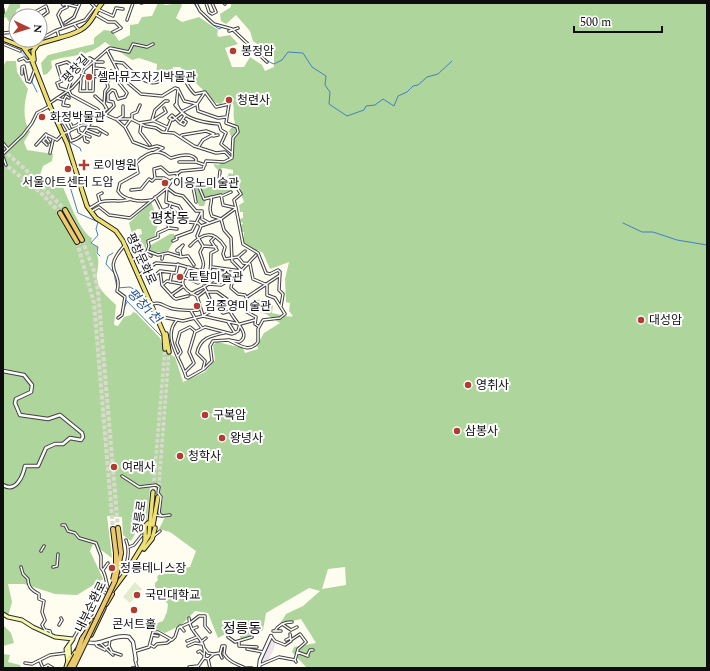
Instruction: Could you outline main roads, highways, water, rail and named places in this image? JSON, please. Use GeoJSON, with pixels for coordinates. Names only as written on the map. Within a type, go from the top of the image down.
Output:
{"type":"FeatureCollection","features":[{"type":"Feature","properties":{"kind":"highway"},"geometry":{"type":"LineString","coordinates":[[65,210],[82,240]]}},
{"type":"Feature","properties":{"kind":"highway"},"geometry":{"type":"LineString","coordinates":[[60,213],[77,242]]}},
{"type":"Feature","properties":{"kind":"highway","name":"내부순환로"},"geometry":{"type":"LineString","coordinates":[[70,668],[115,581],[118,553],[116,528]]}},
{"type":"Feature","properties":{"kind":"highway","name":"내부순환로"},"geometry":{"type":"LineString","coordinates":[[70,668],[111,584],[118,553]]}},
{"type":"Feature","properties":{"kind":"highway"},"geometry":{"type":"LineString","coordinates":[[84,643],[106,604],[110,593]]}},
{"type":"Feature","properties":{"kind":"highway"},"geometry":{"type":"LineString","coordinates":[[77,652],[84,635],[96,621],[102,610]]}},
{"type":"Feature","properties":{"kind":"main road"},"geometry":{"type":"LineString","coordinates":[[48,40],[80,31],[90,22],[95,14],[96,8],[102,3]]}},
{"type":"Feature","properties":{"kind":"main road"},"geometry":{"type":"LineString","coordinates":[[35,69],[33,54],[36,48]]}},
{"type":"Feature","properties":{"kind":"main road"},"geometry":{"type":"LineString","coordinates":[[26,49],[35,69]]}},
{"type":"Feature","properties":{"kind":"main road","name":"평창문화로"},"geometry":{"type":"LineString","coordinates":[[35,69],[49,105],[63,134],[90,211],[116,231],[125,244],[164,334],[165,349]]}},
{"type":"Feature","properties":{"kind":"main road","name":"평창문화로"},"geometry":{"type":"LineString","coordinates":[[160,324],[167,337],[169,352]]}},
{"type":"Feature","properties":{"kind":"main road","name":"정릉로"},"geometry":{"type":"LineString","coordinates":[[84,643],[110,593],[142,550],[150,530],[153,492]]}},
{"type":"Feature","properties":{"kind":"main road","name":"정릉로"},"geometry":{"type":"LineString","coordinates":[[84,643],[96,621],[100,617],[110,593],[136,562],[151,534],[158,497]]}},
{"type":"Feature","properties":{"kind":"main road"},"geometry":{"type":"LineString","coordinates":[[142,550],[146,534],[145,526],[148,523]]}},
{"type":"Feature","properties":{"kind":"main road"},"geometry":{"type":"LineString","coordinates":[[142,550],[152,539],[154,528]]}},
{"type":"Feature","properties":{"kind":"main road","name":"정릉로"},"geometry":{"type":"LineString","coordinates":[[100,617],[102,610]]}},
{"type":"Feature","properties":{"kind":"main road"},"geometry":{"type":"LineString","coordinates":[[3,614],[9,618],[22,620],[33,627],[59,638],[73,639],[68,646],[66,653],[70,660]]}},
{"type":"Feature","properties":{"kind":"main road"},"geometry":{"type":"LineString","coordinates":[[70,660],[84,643]]}},
{"type":"Feature","properties":{"kind":"main road"},"geometry":{"type":"LineString","coordinates":[[68,646],[70,668]]}},
{"type":"Feature","properties":{"kind":"waterway"},"geometry":{"type":"LineString","coordinates":[[194,3],[208,21],[219,29],[225,26],[231,28]]}},
{"type":"Feature","properties":{"kind":"waterway"},"geometry":{"type":"LineString","coordinates":[[247,43],[264,58],[274,64],[282,60],[288,52],[303,53],[312,67],[326,76],[325,85],[330,92],[329,104],[347,116],[364,110],[366,106],[375,105],[383,99],[394,106],[398,96],[407,92],[413,86],[418,85],[427,77],[438,74],[452,61]]}},
{"type":"Feature","properties":{"kind":"waterway"},"geometry":{"type":"LineString","coordinates":[[17,48],[27,57],[33,69]]}},
{"type":"Feature","properties":{"kind":"waterway"},"geometry":{"type":"LineString","coordinates":[[33,76],[32,82],[37,92]]}},
{"type":"Feature","properties":{"kind":"waterway"},"geometry":{"type":"LineString","coordinates":[[67,135],[71,143],[80,148],[81,151]]}},
{"type":"Feature","properties":{"kind":"waterway"},"geometry":{"type":"LineString","coordinates":[[74,174],[68,180],[78,213],[98,222],[96,229],[98,235],[91,243],[98,247],[97,253],[100,256]]}},
{"type":"Feature","properties":{"kind":"waterway"},"geometry":{"type":"LineString","coordinates":[[623,223],[642,232],[653,232],[677,240],[707,245]]}},
{"type":"Feature","properties":{"kind":"waterway"},"geometry":{"type":"LineString","coordinates":[[113,253],[108,256],[106,264],[114,273],[117,288],[130,287],[139,292]]}},
{"type":"Feature","properties":{"kind":"waterway","name":"평창1천"},"geometry":{"type":"LineString","coordinates":[[120,294],[161,336]]}},
{"type":"Feature","properties":{"kind":"waterway"},"geometry":{"type":"LineString","coordinates":[[123,310],[127,302]]}},
{"type":"Feature","properties":{"kind":"tunnel"},"geometry":{"type":"LineString","coordinates":[[3,150],[25,169],[65,210]]}},
{"type":"Feature","properties":{"kind":"tunnel"},"geometry":{"type":"LineString","coordinates":[[3,163],[40,192],[60,213]]}},
{"type":"Feature","properties":{"kind":"tunnel"},"geometry":{"type":"LineString","coordinates":[[82,240],[94,271],[98,291],[118,528]]}},
{"type":"Feature","properties":{"kind":"tunnel"},"geometry":{"type":"LineString","coordinates":[[77,242],[94,303],[113,529]]}},
{"type":"Feature","properties":{"kind":"tunnel"},"geometry":{"type":"LineString","coordinates":[[153,492],[165,349]]}},
{"type":"Feature","properties":{"kind":"tunnel"},"geometry":{"type":"LineString","coordinates":[[158,497],[169,352]]}},
{"type":"Feature","properties":{"kind":"place","name":"봉정암"},"geometry":{"type":"Point","coordinates":[233,51]}},
{"type":"Feature","properties":{"kind":"place","name":"셀라뮤즈자기박물관"},"geometry":{"type":"Point","coordinates":[89,77]}},
{"type":"Feature","properties":{"kind":"place","name":"청련사"},"geometry":{"type":"Point","coordinates":[229,100]}},
{"type":"Feature","properties":{"kind":"place","name":"화정박물관"},"geometry":{"type":"Point","coordinates":[42,117]}},
{"type":"Feature","properties":{"kind":"place","name":"로이병원"},"geometry":{"type":"Point","coordinates":[84,165]}},
{"type":"Feature","properties":{"kind":"place","name":"서울아트센터 도암"},"geometry":{"type":"Point","coordinates":[68,169]}},
{"type":"Feature","properties":{"kind":"place","name":"이응노미술관"},"geometry":{"type":"Point","coordinates":[165,183]}},
{"type":"Feature","properties":{"kind":"place","name":"토탈미술관"},"geometry":{"type":"Point","coordinates":[180,277]}},
{"type":"Feature","properties":{"kind":"place","name":"김종영미술관"},"geometry":{"type":"Point","coordinates":[197,306]}},
{"type":"Feature","properties":{"kind":"place","name":"대성암"},"geometry":{"type":"Point","coordinates":[641,320]}},
{"type":"Feature","properties":{"kind":"place","name":"영취사"},"geometry":{"type":"Point","coordinates":[468,385]}},
{"type":"Feature","properties":{"kind":"place","name":"구복암"},"geometry":{"type":"Point","coordinates":[205,415]}},
{"type":"Feature","properties":{"kind":"place","name":"삼봉사"},"geometry":{"type":"Point","coordinates":[457,431]}},
{"type":"Feature","properties":{"kind":"place","name":"왕녕사"},"geometry":{"type":"Point","coordinates":[222,438]}},
{"type":"Feature","properties":{"kind":"place","name":"청학사"},"geometry":{"type":"Point","coordinates":[180,456]}},
{"type":"Feature","properties":{"kind":"place","name":"여래사"},"geometry":{"type":"Point","coordinates":[114,467]}},
{"type":"Feature","properties":{"kind":"place","name":"정릉테니스장"},"geometry":{"type":"Point","coordinates":[112,568]}},
{"type":"Feature","properties":{"kind":"place","name":"국민대학교"},"geometry":{"type":"Point","coordinates":[137,595]}},
{"type":"Feature","properties":{"kind":"place","name":"콘서트홀"},"geometry":{"type":"Point","coordinates":[134,610]}},
{"type":"Feature","properties":{"kind":"district","name":"평창동"},"geometry":{"type":"Point","coordinates":[170,218]}},
{"type":"Feature","properties":{"kind":"district","name":"정릉동"},"geometry":{"type":"Point","coordinates":[242,628]}}]}
